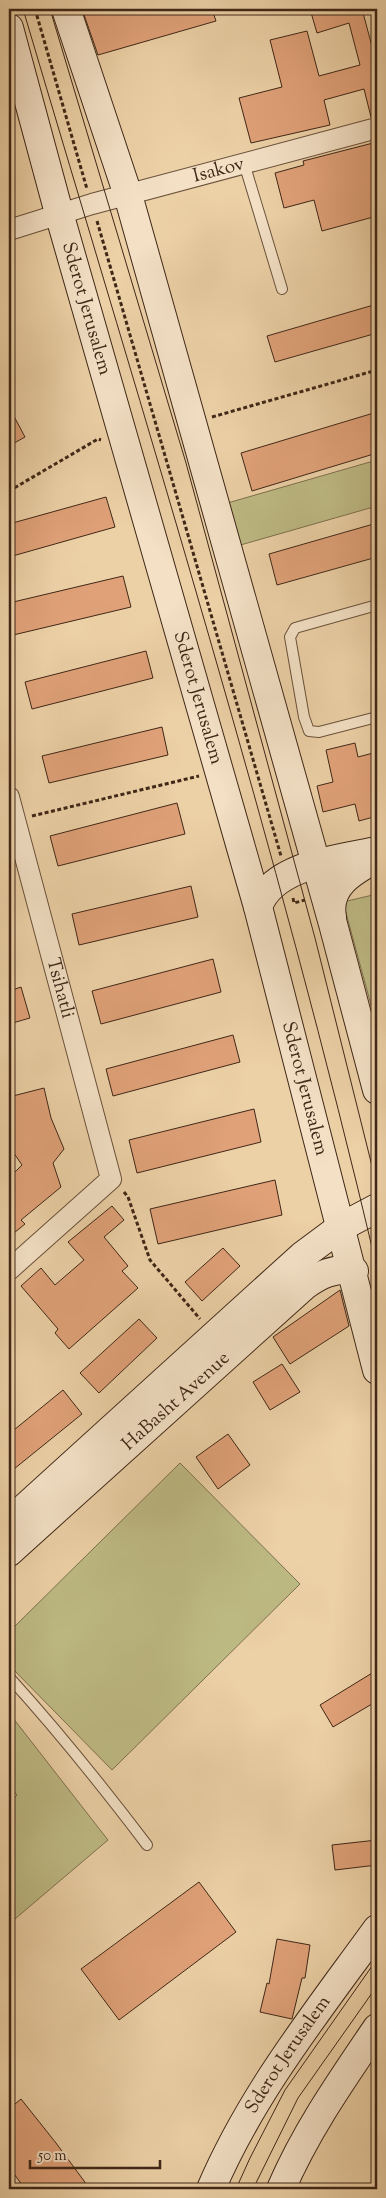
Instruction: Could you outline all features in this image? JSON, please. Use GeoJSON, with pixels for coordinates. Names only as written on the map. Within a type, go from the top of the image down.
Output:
{"type":"FeatureCollection","features":[{"type":"Feature","properties":{"kind":"street"},"geometry":{"type":"LineString","coordinates":[[66,9],[128,195],[333,924],[377,1090]]}},
{"type":"Feature","properties":{"kind":"street","name":"Sderot Jerusalem"},"geometry":{"type":"LineString","coordinates":[[9,28],[59,213],[258,907],[354,1271],[377,1370]]}},
{"type":"Feature","properties":{"kind":"street","name":"Isakov"},"geometry":{"type":"LineString","coordinates":[[9,230],[59,213],[377,128]]}},
{"type":"Feature","properties":{"kind":"street","name":"Tsihatli"},"geometry":{"type":"LineString","coordinates":[[9,797],[15,820],[15,849],[111,1179]]}},
{"type":"Feature","properties":{"kind":"street"},"geometry":{"type":"LineString","coordinates":[[258,907],[265,891],[277,880],[287,875],[316,864],[377,850]]}},
{"type":"Feature","properties":{"kind":"street"},"geometry":{"type":"LineString","coordinates":[[333,924],[331,903],[336,889],[350,874],[377,858]]}},
{"type":"Feature","properties":{"kind":"street"},"geometry":{"type":"LineString","coordinates":[[9,1270],[111,1179]]}},
{"type":"Feature","properties":{"kind":"street","name":"HaBasht Avenue"},"geometry":{"type":"LineString","coordinates":[[9,1522],[302,1256],[341,1227],[377,1208]]}},
{"type":"Feature","properties":{"kind":"street","name":"HaBasht Avenue"},"geometry":{"type":"LineString","coordinates":[[9,1552],[304,1286],[336,1270],[354,1271]]}},
{"type":"Feature","properties":{"kind":"street","name":"Sderot Jerusalem"},"geometry":{"type":"LineString","coordinates":[[211,2189],[244,2121],[273,2073],[377,1929]]}},
{"type":"Feature","properties":{"kind":"street"},"geometry":{"type":"LineString","coordinates":[[281,2189],[295,2157],[319,2114],[377,2028]]}},
{"type":"Feature","properties":{"kind":"lane"},"geometry":{"type":"LineString","coordinates":[[244,163],[282,289]]}},
{"type":"Feature","properties":{"kind":"lane"},"geometry":{"type":"LineString","coordinates":[[377,605],[295,628],[290,637],[304,717],[310,731],[319,732],[377,717]]}},
{"type":"Feature","properties":{"kind":"lane"},"geometry":{"type":"LineString","coordinates":[[9,1677],[72,1749],[147,1845]]}},
{"type":"Feature","properties":{"kind":"path"},"geometry":{"type":"LineString","coordinates":[[35,9],[287,875]]}},
{"type":"Feature","properties":{"kind":"path"},"geometry":{"type":"LineString","coordinates":[[192,422],[377,370]]}},
{"type":"Feature","properties":{"kind":"path"},"geometry":{"type":"LineString","coordinates":[[9,491],[98,439],[104,441]]}},
{"type":"Feature","properties":{"kind":"path"},"geometry":{"type":"LineString","coordinates":[[15,820],[218,772]]}},
{"type":"Feature","properties":{"kind":"path"},"geometry":{"type":"LineString","coordinates":[[111,1179],[128,1197],[150,1260],[213,1335]]}},
{"type":"Feature","properties":{"kind":"shaded area"},"geometry":{"type":"Polygon","coordinates":[[[377,460],[377,506],[237,546],[224,504],[377,460]]]}},
{"type":"Feature","properties":{"kind":"shaded area"},"geometry":{"type":"Polygon","coordinates":[[[377,894],[377,1027],[343,902],[377,894]]]}},
{"type":"Feature","properties":{"kind":"shaded area"},"geometry":{"type":"Polygon","coordinates":[[[180,1463],[300,1584],[112,1770],[9,1665],[9,1632],[180,1463]]]}},
{"type":"Feature","properties":{"kind":"shaded area"},"geometry":{"type":"Polygon","coordinates":[[[9,1713],[108,1840],[9,1924],[9,1804],[17,1795],[9,1785],[9,1713]]]}},
{"type":"Feature","properties":{"kind":"building"},"geometry":{"type":"Polygon","coordinates":[[[82,9],[212,9],[216,21],[98,55],[82,9]]]}},
{"type":"Feature","properties":{"kind":"building"},"geometry":{"type":"Polygon","coordinates":[[[310,9],[362,9],[377,65],[377,116],[371,117],[364,89],[324,100],[330,125],[251,143],[239,98],[282,87],[270,40],[307,31],[319,76],[360,65],[349,23],[317,33],[310,9]]]}},
{"type":"Feature","properties":{"kind":"building"},"geometry":{"type":"Polygon","coordinates":[[[377,142],[377,216],[322,231],[314,200],[284,208],[275,173],[304,165],[303,161],[377,142]]]}},
{"type":"Feature","properties":{"kind":"building"},"geometry":{"type":"Polygon","coordinates":[[[377,304],[377,333],[275,362],[267,336],[377,304]]]}},
{"type":"Feature","properties":{"kind":"building"},"geometry":{"type":"Polygon","coordinates":[[[9,407],[25,437],[9,446],[9,407]]]}},
{"type":"Feature","properties":{"kind":"building"},"geometry":{"type":"Polygon","coordinates":[[[377,412],[377,453],[252,491],[241,453],[377,412]]]}},
{"type":"Feature","properties":{"kind":"building"},"geometry":{"type":"Polygon","coordinates":[[[106,497],[115,527],[9,557],[9,524],[106,497]]]}},
{"type":"Feature","properties":{"kind":"building"},"geometry":{"type":"Polygon","coordinates":[[[377,523],[377,557],[277,585],[269,554],[377,523]]]}},
{"type":"Feature","properties":{"kind":"building"},"geometry":{"type":"Polygon","coordinates":[[[123,576],[131,607],[9,636],[9,603],[123,576]]]}},
{"type":"Feature","properties":{"kind":"building"},"geometry":{"type":"Polygon","coordinates":[[[146,651],[153,678],[32,709],[25,682],[146,651]]]}},
{"type":"Feature","properties":{"kind":"building"},"geometry":{"type":"Polygon","coordinates":[[[162,727],[168,755],[49,783],[42,756],[162,727]]]}},
{"type":"Feature","properties":{"kind":"building"},"geometry":{"type":"Polygon","coordinates":[[[355,743],[358,757],[377,752],[377,816],[359,821],[355,804],[323,812],[317,786],[333,782],[326,750],[355,743]]]}},
{"type":"Feature","properties":{"kind":"building"},"geometry":{"type":"Polygon","coordinates":[[[177,803],[185,834],[58,866],[50,836],[177,803]]]}},
{"type":"Feature","properties":{"kind":"building"},"geometry":{"type":"Polygon","coordinates":[[[191,886],[198,917],[79,945],[72,914],[191,886]]]}},
{"type":"Feature","properties":{"kind":"building"},"geometry":{"type":"Polygon","coordinates":[[[213,959],[221,992],[101,1024],[92,991],[213,959]]]}},
{"type":"Feature","properties":{"kind":"building"},"geometry":{"type":"Polygon","coordinates":[[[21,987],[30,1018],[9,1024],[9,991],[21,987]]]}},
{"type":"Feature","properties":{"kind":"building"},"geometry":{"type":"Polygon","coordinates":[[[233,1035],[240,1062],[113,1096],[106,1069],[233,1035]]]}},
{"type":"Feature","properties":{"kind":"building"},"geometry":{"type":"Polygon","coordinates":[[[44,1088],[51,1118],[64,1149],[53,1163],[61,1187],[21,1220],[25,1224],[9,1237],[9,1178],[22,1165],[9,1146],[9,1097],[44,1088]]]}},
{"type":"Feature","properties":{"kind":"building"},"geometry":{"type":"Polygon","coordinates":[[[254,1109],[261,1142],[137,1173],[129,1140],[254,1109]]]}},
{"type":"Feature","properties":{"kind":"building"},"geometry":{"type":"Polygon","coordinates":[[[275,1180],[282,1215],[158,1244],[150,1209],[275,1180]]]}},
{"type":"Feature","properties":{"kind":"building"},"geometry":{"type":"Polygon","coordinates":[[[112,1206],[124,1220],[104,1237],[128,1266],[122,1271],[138,1288],[69,1349],[55,1333],[58,1329],[21,1286],[41,1268],[55,1285],[84,1260],[68,1242],[112,1206]]]}},
{"type":"Feature","properties":{"kind":"building"},"geometry":{"type":"Polygon","coordinates":[[[223,1248],[240,1266],[202,1301],[185,1282],[223,1248]]]}},
{"type":"Feature","properties":{"kind":"building"},"geometry":{"type":"Polygon","coordinates":[[[340,1290],[349,1326],[290,1364],[273,1337],[340,1290]]]}},
{"type":"Feature","properties":{"kind":"building"},"geometry":{"type":"Polygon","coordinates":[[[139,1319],[157,1338],[99,1393],[80,1373],[139,1319]]]}},
{"type":"Feature","properties":{"kind":"building"},"geometry":{"type":"Polygon","coordinates":[[[282,1364],[300,1392],[270,1410],[253,1382],[282,1364]]]}},
{"type":"Feature","properties":{"kind":"building"},"geometry":{"type":"Polygon","coordinates":[[[63,1390],[82,1414],[9,1473],[9,1434],[63,1390]]]}},
{"type":"Feature","properties":{"kind":"building"},"geometry":{"type":"Polygon","coordinates":[[[228,1434],[250,1465],[218,1489],[196,1457],[228,1434]]]}},
{"type":"Feature","properties":{"kind":"building"},"geometry":{"type":"Polygon","coordinates":[[[377,1670],[377,1701],[333,1727],[320,1705],[377,1670]]]}},
{"type":"Feature","properties":{"kind":"building"},"geometry":{"type":"Polygon","coordinates":[[[377,1840],[377,1865],[335,1870],[332,1845],[377,1840]]]}},
{"type":"Feature","properties":{"kind":"building"},"geometry":{"type":"Polygon","coordinates":[[[199,1882],[236,1932],[119,2020],[81,1969],[199,1882]]]}},
{"type":"Feature","properties":{"kind":"building"},"geometry":{"type":"Polygon","coordinates":[[[277,1939],[310,1945],[305,1978],[302,1978],[292,2019],[260,2012],[267,1983],[269,1984],[277,1939]]]}},
{"type":"Feature","properties":{"kind":"building"},"geometry":{"type":"Polygon","coordinates":[[[21,2099],[90,2189],[25,2189],[9,2167],[9,2109],[21,2099]]]}},
{"type":"Feature","properties":{"kind":"tram line"},"geometry":{"type":"LineString","coordinates":[[23,9],[163,479],[254,794],[297,951],[377,1268]]}},
{"type":"Feature","properties":{"kind":"tram line"},"geometry":{"type":"LineString","coordinates":[[50,9],[186,463],[315,938],[377,1186]]}},
{"type":"Feature","properties":{"kind":"tram line"},"geometry":{"type":"LineString","coordinates":[[236,2189],[285,2090],[377,1959]]}},
{"type":"Feature","properties":{"kind":"tram line"},"geometry":{"type":"LineString","coordinates":[[253,2189],[298,2098],[377,1986]]}}]}
